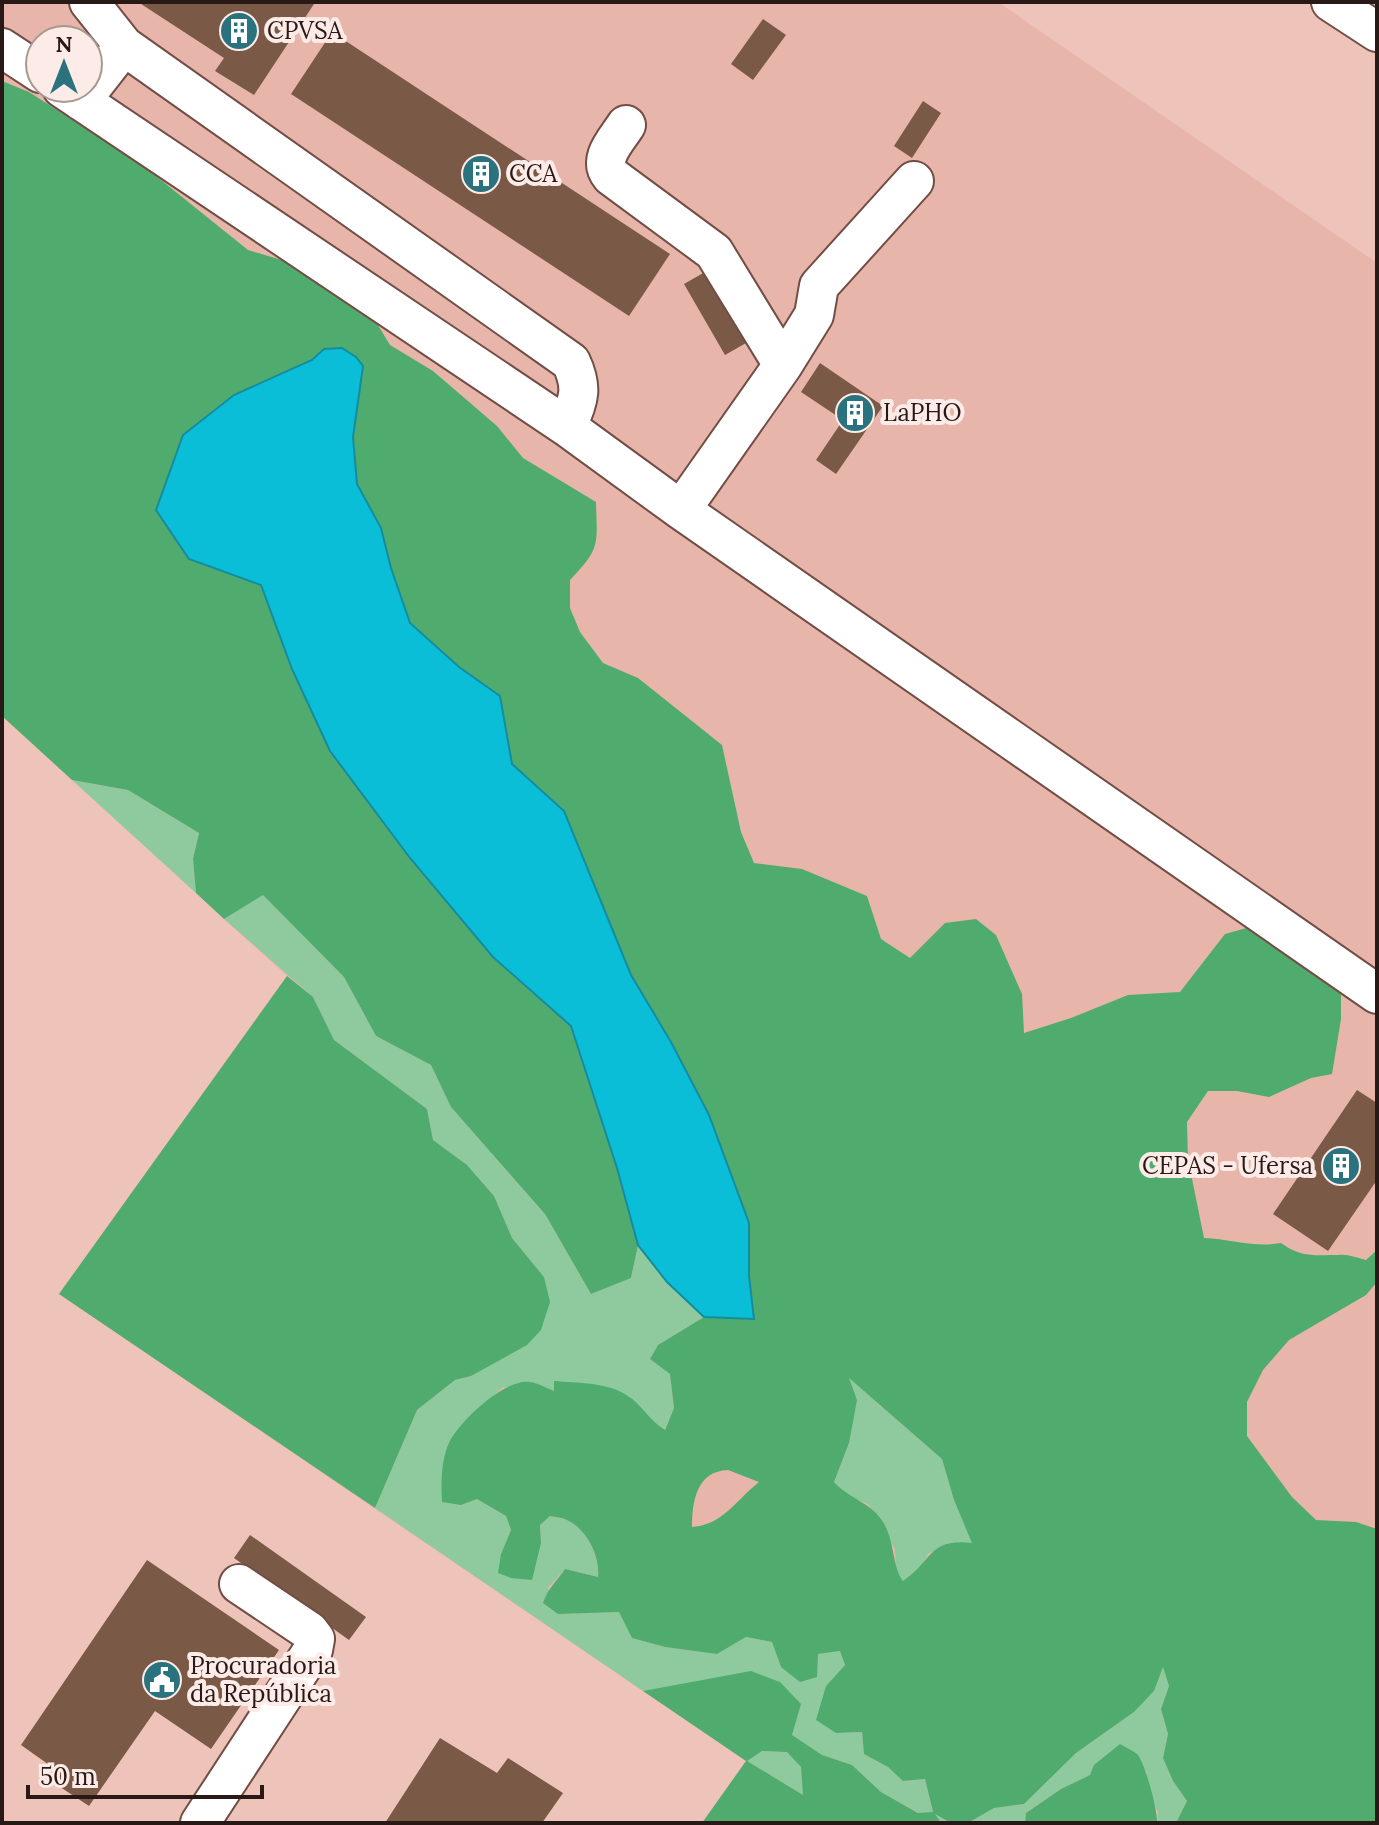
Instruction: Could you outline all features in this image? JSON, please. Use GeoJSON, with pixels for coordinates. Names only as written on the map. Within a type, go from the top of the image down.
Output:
{"type":"FeatureCollection","features":[{"type":"Feature","properties":{"kind":"street"},"geometry":{"type":"LineString","coordinates":[[89,2],[124,46],[571,362],[579,379],[580,396],[567,427]]}},
{"type":"Feature","properties":{"kind":"street"},"geometry":{"type":"LineString","coordinates":[[1331,2],[1377,32]]}},
{"type":"Feature","properties":{"kind":"street"},"geometry":{"type":"LineString","coordinates":[[104,64],[124,46]]}},
{"type":"Feature","properties":{"kind":"street"},"geometry":{"type":"LineString","coordinates":[[2,48],[24,62]]}},
{"type":"Feature","properties":{"kind":"street"},"geometry":{"type":"LineString","coordinates":[[87,104],[567,427],[681,510],[1377,994]]}},
{"type":"Feature","properties":{"kind":"street"},"geometry":{"type":"LineString","coordinates":[[626,125],[604,160],[604,168],[714,252],[783,365]]}},
{"type":"Feature","properties":{"kind":"street"},"geometry":{"type":"LineString","coordinates":[[681,510],[783,365],[814,315],[819,286],[914,181]]}},
{"type":"Feature","properties":{"kind":"street"},"geometry":{"type":"LineString","coordinates":[[200,1823],[313,1650],[315,1639],[309,1631],[239,1584]]}},
{"type":"Feature","properties":{"kind":"shaded area"},"geometry":{"type":"Polygon","coordinates":[[[2,2],[998,2],[1377,263],[1377,1823],[702,1823],[746,1761],[59,1294],[287,976],[2,716],[2,2]]]}},
{"type":"Feature","properties":{"kind":"green space"},"geometry":{"type":"Polygon","coordinates":[[[2,81],[24,90],[24,104],[48,104],[141,164],[248,250],[285,261],[323,278],[370,312],[390,345],[433,371],[497,426],[523,458],[596,502],[595,545],[570,580],[570,608],[580,632],[603,663],[638,678],[722,745],[741,832],[754,863],[802,869],[867,896],[881,939],[910,958],[945,923],[976,919],[996,935],[1022,994],[1024,1033],[1128,995],[1180,992],[1225,934],[1250,927],[1341,988],[1341,1019],[1332,1074],[1311,1078],[1269,1097],[1237,1091],[1208,1091],[1187,1122],[1188,1159],[1204,1238],[1252,1244],[1281,1243],[1302,1253],[1346,1255],[1366,1260],[1377,1250],[1377,1282],[1366,1295],[1289,1340],[1263,1370],[1247,1402],[1247,1436],[1292,1497],[1316,1520],[1356,1522],[1377,1529],[1377,1823],[1176,1823],[1187,1801],[1173,1781],[1163,1758],[1168,1734],[1161,1709],[1169,1686],[1163,1667],[1154,1691],[1134,1712],[1076,1753],[1024,1804],[994,1808],[968,1823],[951,1823],[935,1814],[941,1823],[702,1823],[746,1761],[643,1691],[751,1671],[780,1682],[801,1704],[792,1735],[822,1755],[852,1765],[881,1792],[918,1813],[933,1812],[925,1779],[903,1781],[888,1767],[864,1754],[862,1732],[836,1733],[816,1720],[826,1686],[845,1665],[840,1651],[818,1654],[817,1677],[800,1682],[781,1667],[772,1642],[746,1637],[717,1654],[665,1647],[632,1638],[619,1612],[558,1614],[543,1603],[565,1569],[598,1577],[595,1553],[576,1525],[550,1516],[540,1525],[541,1543],[532,1580],[511,1578],[498,1573],[501,1554],[511,1530],[506,1516],[477,1499],[461,1505],[442,1502],[444,1459],[453,1436],[471,1414],[495,1394],[520,1383],[533,1383],[554,1391],[554,1381],[611,1388],[632,1399],[665,1430],[674,1408],[670,1374],[650,1359],[658,1345],[704,1317],[754,1318],[749,1276],[749,1223],[709,1115],[631,975],[564,811],[512,764],[500,696],[459,667],[410,623],[381,528],[357,484],[353,437],[363,367],[324,349],[312,360],[234,395],[183,435],[189,559],[261,585],[292,669],[330,751],[410,858],[493,957],[571,1026],[617,1168],[638,1245],[631,1278],[591,1294],[545,1214],[451,1107],[431,1065],[376,1036],[344,977],[263,895],[224,919],[196,893],[193,859],[199,833],[128,790],[72,780],[2,716],[2,81]],[[849,1378],[857,1400],[849,1443],[834,1482],[883,1522],[903,1581],[939,1548],[958,1542],[972,1543],[954,1500],[942,1459],[849,1378]],[[728,1470],[709,1476],[698,1489],[692,1527],[721,1517],[759,1482],[728,1470]],[[762,1751],[747,1761],[803,1795],[801,1767],[787,1752],[762,1751]]]}},
{"type":"Feature","properties":{"kind":"green space"},"geometry":{"type":"Polygon","coordinates":[[[72,780],[128,790],[199,833],[193,859],[196,893],[72,780]]]}},
{"type":"Feature","properties":{"kind":"green space"},"geometry":{"type":"Polygon","coordinates":[[[262,894],[344,977],[376,1036],[431,1065],[451,1107],[545,1214],[591,1294],[631,1278],[638,1245],[667,1282],[704,1317],[658,1345],[650,1359],[670,1373],[674,1408],[664,1431],[629,1396],[554,1382],[554,1391],[503,1387],[465,1422],[448,1444],[461,1505],[477,1499],[506,1516],[511,1530],[501,1554],[541,1543],[540,1525],[550,1516],[570,1521],[582,1531],[595,1554],[598,1577],[565,1569],[548,1588],[558,1614],[619,1612],[633,1638],[665,1647],[717,1654],[746,1637],[772,1642],[781,1667],[818,1654],[840,1651],[845,1665],[826,1686],[836,1733],[862,1732],[864,1754],[888,1767],[903,1781],[925,1779],[933,1813],[919,1813],[881,1792],[852,1765],[822,1755],[701,1682],[643,1691],[375,1508],[417,1410],[455,1380],[471,1376],[496,1361],[544,1277],[512,1238],[494,1196],[467,1165],[433,1140],[427,1109],[334,1040],[313,997],[224,919],[262,894]]]}},
{"type":"Feature","properties":{"kind":"green space"},"geometry":{"type":"Polygon","coordinates":[[[287,976],[313,997],[334,1040],[427,1109],[433,1140],[467,1165],[494,1196],[512,1238],[544,1277],[550,1302],[541,1330],[527,1345],[471,1376],[455,1380],[417,1410],[375,1508],[59,1294],[287,976]]]}},
{"type":"Feature","properties":{"kind":"green space"},"geometry":{"type":"Polygon","coordinates":[[[848,1377],[942,1459],[954,1500],[973,1544],[929,1553],[918,1571],[903,1582],[896,1572],[895,1549],[869,1505],[842,1492],[834,1482],[849,1443],[848,1377]]]}},
{"type":"Feature","properties":{"kind":"green space"},"geometry":{"type":"Polygon","coordinates":[[[1163,1666],[1169,1686],[1161,1709],[1168,1734],[1163,1758],[1173,1781],[1187,1801],[1176,1823],[1157,1823],[1158,1812],[1150,1795],[1146,1771],[1120,1744],[1090,1775],[1061,1789],[1026,1813],[1025,1823],[968,1823],[994,1808],[1024,1804],[1076,1753],[1134,1712],[1154,1691],[1163,1666]]]}},
{"type":"Feature","properties":{"kind":"green space"},"geometry":{"type":"Polygon","coordinates":[[[1120,1744],[1135,1753],[1144,1766],[1157,1823],[1025,1823],[1026,1813],[1061,1789],[1090,1775],[1094,1765],[1120,1744]]]}},
{"type":"Feature","properties":{"kind":"green space"},"geometry":{"type":"Polygon","coordinates":[[[762,1751],[787,1752],[802,1767],[804,1796],[747,1761],[762,1751]]]}},
{"type":"Feature","properties":{"kind":"green space"},"geometry":{"type":"Polygon","coordinates":[[[933,1813],[951,1823],[941,1823],[933,1813]]]}},
{"type":"Feature","properties":{"kind":"water"},"geometry":{"type":"Polygon","coordinates":[[[342,348],[363,366],[353,437],[357,484],[381,528],[410,623],[459,667],[500,696],[512,764],[564,811],[631,975],[709,1115],[749,1223],[749,1276],[754,1319],[704,1317],[667,1282],[638,1245],[617,1168],[571,1026],[493,957],[410,858],[330,751],[292,669],[261,585],[189,559],[156,510],[183,435],[234,395],[312,360],[324,349],[342,348]]]}},
{"type":"Feature","properties":{"kind":"building","name":"CPVSA"},"geometry":{"type":"Polygon","coordinates":[[[138,2],[314,4],[254,95],[215,71],[224,58],[138,2]]]}},
{"type":"Feature","properties":{"kind":"building"},"geometry":{"type":"Polygon","coordinates":[[[763,19],[786,35],[753,80],[731,64],[763,19]]]}},
{"type":"Feature","properties":{"kind":"building","name":"CCA"},"geometry":{"type":"Polygon","coordinates":[[[332,32],[670,254],[629,316],[291,94],[332,32]]]}},
{"type":"Feature","properties":{"kind":"building"},"geometry":{"type":"Polygon","coordinates":[[[923,101],[941,113],[912,158],[894,146],[923,101]]]}},
{"type":"Feature","properties":{"kind":"building"},"geometry":{"type":"Polygon","coordinates":[[[705,272],[746,343],[725,355],[684,284],[705,272]]]}},
{"type":"Feature","properties":{"kind":"building","name":"LaPHO"},"geometry":{"type":"Polygon","coordinates":[[[820,363],[883,406],[836,474],[816,460],[843,420],[801,392],[820,363]]]}},
{"type":"Feature","properties":{"kind":"building","name":"CEPAS - Ufersa"},"geometry":{"type":"Polygon","coordinates":[[[1357,1090],[1377,1103],[1377,1180],[1328,1251],[1273,1214],[1357,1090]]]}},
{"type":"Feature","properties":{"kind":"building"},"geometry":{"type":"Polygon","coordinates":[[[250,1535],[366,1617],[349,1640],[234,1558],[250,1535]]]}},
{"type":"Feature","properties":{"kind":"building","name":"Procuradoria da República"},"geometry":{"type":"Polygon","coordinates":[[[147,1560],[279,1650],[211,1749],[155,1711],[89,1806],[45,1777],[52,1767],[21,1745],[147,1560]]]}},
{"type":"Feature","properties":{"kind":"building"},"geometry":{"type":"Polygon","coordinates":[[[440,1738],[497,1773],[508,1758],[563,1793],[542,1823],[385,1823],[440,1738]]]}},
{"type":"Feature","properties":{"kind":"place","name":"CPVSA"},"geometry":{"type":"Point","coordinates":[239,31]}},
{"type":"Feature","properties":{"kind":"place","name":"CCA"},"geometry":{"type":"Point","coordinates":[481,174]}},
{"type":"Feature","properties":{"kind":"place","name":"LaPHO"},"geometry":{"type":"Point","coordinates":[855,413]}},
{"type":"Feature","properties":{"kind":"place","name":"CEPAS - Ufersa"},"geometry":{"type":"Point","coordinates":[1341,1166]}},
{"type":"Feature","properties":{"kind":"place","name":"Procuradoria da República"},"geometry":{"type":"Point","coordinates":[162,1680]}}]}
